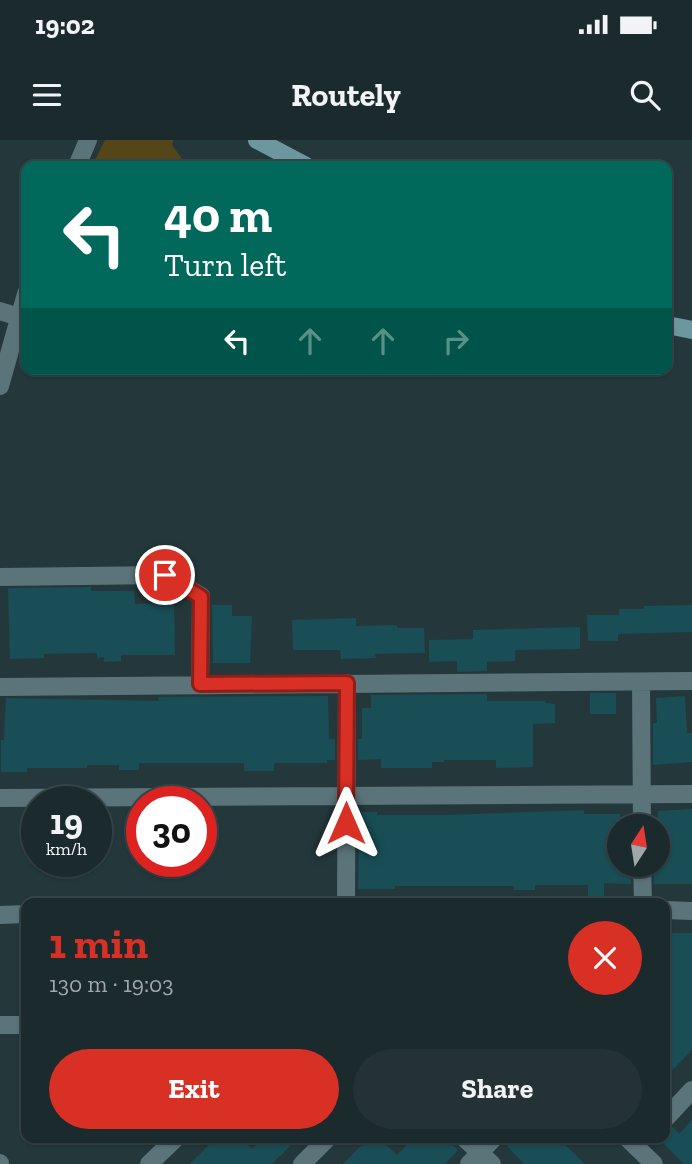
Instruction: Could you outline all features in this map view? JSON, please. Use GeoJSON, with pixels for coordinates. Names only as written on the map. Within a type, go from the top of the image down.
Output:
{"type":"FeatureCollection","features":[{"type":"Feature","properties":{"kind":"main road"},"geometry":{"type":"LineString","coordinates":[[257,140],[297,161]]}},
{"type":"Feature","properties":{"kind":"main road"},"geometry":{"type":"LineString","coordinates":[[672,326],[692,330]]}},
{"type":"Feature","properties":{"kind":"street"},"geometry":{"type":"LineString","coordinates":[[79,161],[88,140]]}},
{"type":"Feature","properties":{"kind":"street"},"geometry":{"type":"LineString","coordinates":[[0,386],[21,310]]}},
{"type":"Feature","properties":{"kind":"street"},"geometry":{"type":"LineString","coordinates":[[0,312],[19,317]]}},
{"type":"Feature","properties":{"kind":"street"},"geometry":{"type":"LineString","coordinates":[[0,577],[165,575],[201,597],[200,684]]}},
{"type":"Feature","properties":{"kind":"street"},"geometry":{"type":"LineString","coordinates":[[0,687],[692,681]]}},
{"type":"Feature","properties":{"kind":"street"},"geometry":{"type":"LineString","coordinates":[[641,682],[642,814]]}},
{"type":"Feature","properties":{"kind":"street"},"geometry":{"type":"LineString","coordinates":[[346,898],[347,683]]}},
{"type":"Feature","properties":{"kind":"street"},"geometry":{"type":"LineString","coordinates":[[0,798],[692,794]]}},
{"type":"Feature","properties":{"kind":"street"},"geometry":{"type":"LineString","coordinates":[[642,877],[643,898]]}},
{"type":"Feature","properties":{"kind":"street"},"geometry":{"type":"LineString","coordinates":[[670,910],[692,911]]}},
{"type":"Feature","properties":{"kind":"street"},"geometry":{"type":"LineString","coordinates":[[0,915],[21,914]]}},
{"type":"Feature","properties":{"kind":"street"},"geometry":{"type":"LineString","coordinates":[[0,1025],[21,1025]]}},
{"type":"Feature","properties":{"kind":"street"},"geometry":{"type":"LineString","coordinates":[[670,1114],[692,1090]]}},
{"type":"Feature","properties":{"kind":"street"},"geometry":{"type":"LineString","coordinates":[[149,1164],[171,1143]]}},
{"type":"Feature","properties":{"kind":"street"},"geometry":{"type":"LineString","coordinates":[[302,1164],[323,1143]]}},
{"type":"Feature","properties":{"kind":"street"},"geometry":{"type":"LineString","coordinates":[[468,1143],[480,1160],[491,1143]]}},
{"type":"Feature","properties":{"kind":"street"},"geometry":{"type":"LineString","coordinates":[[638,1143],[654,1164]]}},
{"type":"Feature","properties":{"kind":"shaded area"},"geometry":{"type":"Polygon","coordinates":[[[105,140],[173,140],[172,145],[183,161],[94,161],[105,140]]]}},
{"type":"Feature","properties":{"kind":"building"},"geometry":{"type":"Polygon","coordinates":[[[91,587],[91,591],[134,591],[135,604],[174,603],[175,655],[121,655],[121,661],[104,662],[104,657],[97,658],[97,653],[44,654],[44,658],[10,659],[8,588],[91,587]]]}},
{"type":"Feature","properties":{"kind":"building"},"geometry":{"type":"Polygon","coordinates":[[[212,605],[232,605],[232,616],[252,616],[250,663],[213,663],[212,605]]]}},
{"type":"Feature","properties":{"kind":"building"},"geometry":{"type":"Polygon","coordinates":[[[692,605],[692,632],[618,634],[618,641],[588,641],[587,615],[619,615],[619,609],[644,609],[644,606],[692,605]]]}},
{"type":"Feature","properties":{"kind":"building"},"geometry":{"type":"Polygon","coordinates":[[[356,618],[356,626],[397,625],[397,628],[424,628],[425,653],[375,654],[376,658],[341,659],[340,650],[293,650],[292,620],[356,618]]]}},
{"type":"Feature","properties":{"kind":"building"},"geometry":{"type":"Polygon","coordinates":[[[580,627],[580,649],[515,650],[515,661],[487,662],[487,671],[457,672],[457,661],[429,662],[429,640],[473,639],[473,630],[580,627]]]}},
{"type":"Feature","properties":{"kind":"building"},"geometry":{"type":"Polygon","coordinates":[[[590,693],[616,693],[616,714],[590,714],[590,693]]]}},
{"type":"Feature","properties":{"kind":"building"},"geometry":{"type":"Polygon","coordinates":[[[487,694],[487,701],[545,701],[555,704],[555,723],[533,724],[533,767],[496,768],[496,760],[444,760],[432,762],[432,768],[381,768],[381,759],[358,760],[358,739],[362,739],[362,708],[371,708],[371,695],[487,694]]]}},
{"type":"Feature","properties":{"kind":"building"},"geometry":{"type":"Polygon","coordinates":[[[328,696],[329,739],[335,739],[335,760],[327,760],[327,763],[274,763],[274,771],[244,771],[244,763],[139,763],[139,770],[119,770],[119,765],[87,765],[87,768],[27,768],[27,772],[1,772],[1,740],[4,740],[6,698],[159,701],[158,697],[328,696]]]}},
{"type":"Feature","properties":{"kind":"building"},"geometry":{"type":"Polygon","coordinates":[[[685,696],[687,733],[692,733],[692,762],[653,765],[653,723],[657,723],[656,698],[685,696]]]}},
{"type":"Feature","properties":{"kind":"building"},"geometry":{"type":"Polygon","coordinates":[[[692,809],[692,884],[654,884],[654,877],[670,877],[670,814],[658,814],[658,811],[692,809]]]}},
{"type":"Feature","properties":{"kind":"building"},"geometry":{"type":"Polygon","coordinates":[[[584,810],[584,814],[607,814],[607,877],[631,877],[631,884],[604,883],[604,896],[588,896],[588,885],[535,885],[535,890],[514,890],[514,886],[395,886],[395,889],[358,889],[359,812],[377,812],[377,815],[584,810]]]}},
{"type":"Feature","properties":{"kind":"building"},"geometry":{"type":"Polygon","coordinates":[[[670,933],[692,933],[692,1050],[670,1073],[670,933]]]}},
{"type":"Feature","properties":{"kind":"building"},"geometry":{"type":"Polygon","coordinates":[[[692,1120],[692,1164],[684,1164],[663,1143],[670,1143],[670,1129],[673,1127],[679,1134],[692,1120]]]}},
{"type":"Feature","properties":{"kind":"building"},"geometry":{"type":"Polygon","coordinates":[[[211,1143],[245,1143],[252,1149],[259,1143],[293,1143],[272,1164],[190,1164],[211,1143]]]}},
{"type":"Feature","properties":{"kind":"building"},"geometry":{"type":"Polygon","coordinates":[[[364,1143],[384,1143],[397,1155],[409,1143],[450,1143],[458,1150],[445,1164],[343,1164],[364,1143]]]}},
{"type":"Feature","properties":{"kind":"building"},"geometry":{"type":"Polygon","coordinates":[[[504,1143],[563,1143],[585,1164],[524,1164],[504,1143]]]}},
{"type":"Feature","properties":{"kind":"route"},"geometry":{"type":"LineString","coordinates":[[165,575],[201,597],[200,684],[347,683],[346,823]]}}]}
